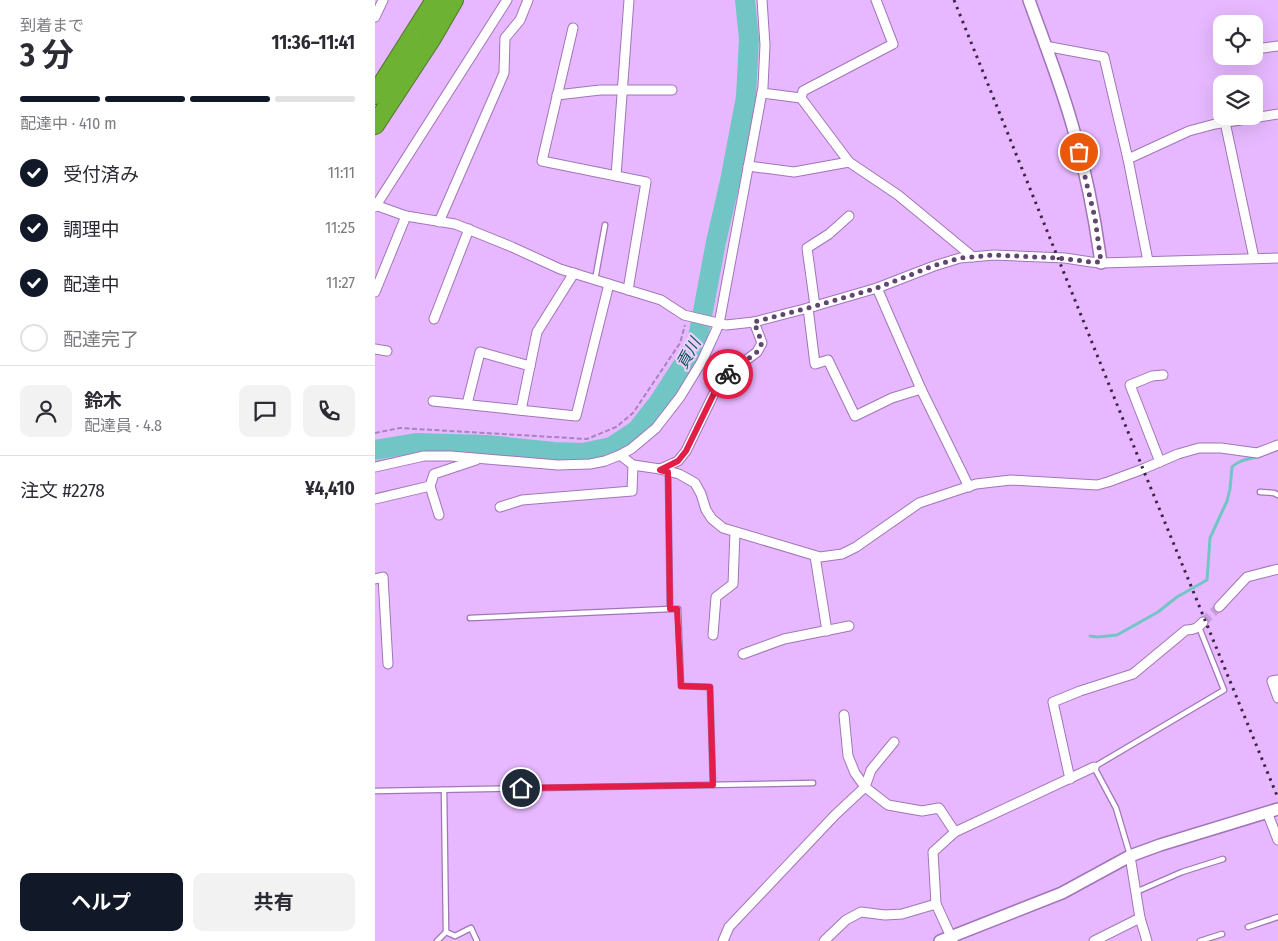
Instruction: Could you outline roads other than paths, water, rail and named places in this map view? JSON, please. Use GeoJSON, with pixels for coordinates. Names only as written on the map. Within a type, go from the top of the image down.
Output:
{"type":"FeatureCollection","features":[{"type":"Feature","properties":{"kind":"highway"},"geometry":{"type":"LineString","coordinates":[[375,95],[435,0]]}},
{"type":"Feature","properties":{"kind":"highway"},"geometry":{"type":"LineString","coordinates":[[375,126],[432,38],[454,0]]}},
{"type":"Feature","properties":{"kind":"street"},"geometry":{"type":"LineString","coordinates":[[375,17],[383,0]]}},
{"type":"Feature","properties":{"kind":"street"},"geometry":{"type":"LineString","coordinates":[[507,0],[375,206],[406,216],[455,224],[560,269],[661,300],[683,315],[726,326],[754,322],[877,288],[933,266],[960,258],[994,255],[1058,258],[1091,262],[1278,258]]}},
{"type":"Feature","properties":{"kind":"street"},"geometry":{"type":"LineString","coordinates":[[439,222],[504,73],[505,38],[520,20],[528,0]]}},
{"type":"Feature","properties":{"kind":"street"},"geometry":{"type":"LineString","coordinates":[[616,176],[629,0]]}},
{"type":"Feature","properties":{"kind":"street"},"geometry":{"type":"LineString","coordinates":[[375,467],[424,456],[451,456],[558,465],[590,464],[605,461],[631,449],[656,428],[681,397],[702,361],[717,324],[762,93],[765,45],[762,0]]}},
{"type":"Feature","properties":{"kind":"street"},"geometry":{"type":"LineString","coordinates":[[801,98],[803,91],[893,44],[876,0]]}},
{"type":"Feature","properties":{"kind":"street"},"geometry":{"type":"LineString","coordinates":[[1029,0],[1061,88],[1075,135],[1095,218],[1101,262]]}},
{"type":"Feature","properties":{"kind":"street"},"geometry":{"type":"LineString","coordinates":[[573,28],[542,161],[646,182],[628,290]]}},
{"type":"Feature","properties":{"kind":"street"},"geometry":{"type":"LineString","coordinates":[[1045,46],[1103,57],[1128,159],[1148,261]]}},
{"type":"Feature","properties":{"kind":"street"},"geometry":{"type":"LineString","coordinates":[[1263,48],[1278,46]]}},
{"type":"Feature","properties":{"kind":"street"},"geometry":{"type":"LineString","coordinates":[[557,95],[600,90],[672,90]]}},
{"type":"Feature","properties":{"kind":"street"},"geometry":{"type":"LineString","coordinates":[[762,93],[801,98],[849,162],[899,195],[973,257]]}},
{"type":"Feature","properties":{"kind":"street"},"geometry":{"type":"LineString","coordinates":[[1263,116],[1278,114]]}},
{"type":"Feature","properties":{"kind":"street"},"geometry":{"type":"LineString","coordinates":[[1128,159],[1189,131],[1213,125]]}},
{"type":"Feature","properties":{"kind":"street"},"geometry":{"type":"LineString","coordinates":[[1226,125],[1255,258]]}},
{"type":"Feature","properties":{"kind":"street"},"geometry":{"type":"LineString","coordinates":[[749,166],[794,172],[849,162]]}},
{"type":"Feature","properties":{"kind":"street"},"geometry":{"type":"LineString","coordinates":[[375,292],[406,216]]}},
{"type":"Feature","properties":{"kind":"street"},"geometry":{"type":"LineString","coordinates":[[849,216],[829,234],[807,248],[815,364],[828,360],[855,416],[892,398],[921,388]]}},
{"type":"Feature","properties":{"kind":"street"},"geometry":{"type":"LineString","coordinates":[[434,319],[469,230]]}},
{"type":"Feature","properties":{"kind":"street"},"geometry":{"type":"LineString","coordinates":[[521,410],[537,332],[574,273]]}},
{"type":"Feature","properties":{"kind":"street"},"geometry":{"type":"LineString","coordinates":[[433,401],[576,416],[609,284]]}},
{"type":"Feature","properties":{"kind":"street"},"geometry":{"type":"LineString","coordinates":[[877,288],[921,388],[969,487]]}},
{"type":"Feature","properties":{"kind":"street"},"geometry":{"type":"LineString","coordinates":[[664,471],[678,461],[686,451],[721,379],[757,352],[762,343],[754,322]]}},
{"type":"Feature","properties":{"kind":"street"},"geometry":{"type":"LineString","coordinates":[[375,349],[387,351]]}},
{"type":"Feature","properties":{"kind":"street"},"geometry":{"type":"LineString","coordinates":[[467,404],[480,352],[530,366]]}},
{"type":"Feature","properties":{"kind":"street"},"geometry":{"type":"LineString","coordinates":[[1160,462],[1130,385],[1152,376],[1163,376]]}},
{"type":"Feature","properties":{"kind":"street"},"geometry":{"type":"LineString","coordinates":[[620,455],[633,464],[679,474],[695,483],[706,510],[712,519],[723,528],[820,557],[842,554],[856,547],[919,503],[976,484],[1011,480],[1097,485],[1178,454],[1199,448],[1221,448],[1257,453],[1278,445]]}},
{"type":"Feature","properties":{"kind":"street"},"geometry":{"type":"LineString","coordinates":[[439,515],[430,486],[434,474],[481,459]]}},
{"type":"Feature","properties":{"kind":"street"},"geometry":{"type":"LineString","coordinates":[[500,507],[522,500],[632,491],[633,464]]}},
{"type":"Feature","properties":{"kind":"street"},"geometry":{"type":"LineString","coordinates":[[375,499],[430,486]]}},
{"type":"Feature","properties":{"kind":"street"},"geometry":{"type":"LineString","coordinates":[[713,635],[716,597],[733,584],[735,532]]}},
{"type":"Feature","properties":{"kind":"street"},"geometry":{"type":"LineString","coordinates":[[815,556],[827,631]]}},
{"type":"Feature","properties":{"kind":"street"},"geometry":{"type":"LineString","coordinates":[[1219,607],[1247,577],[1278,569]]}},
{"type":"Feature","properties":{"kind":"street"},"geometry":{"type":"LineString","coordinates":[[375,580],[383,577],[388,664]]}},
{"type":"Feature","properties":{"kind":"street"},"geometry":{"type":"LineString","coordinates":[[1070,779],[1053,702],[1133,674],[1185,630],[1193,630],[1201,624]]}},
{"type":"Feature","properties":{"kind":"street"},"geometry":{"type":"LineString","coordinates":[[743,654],[784,639],[849,626]]}},
{"type":"Feature","properties":{"kind":"street"},"geometry":{"type":"LineString","coordinates":[[1278,680],[1272,681],[1278,698]]}},
{"type":"Feature","properties":{"kind":"street"},"geometry":{"type":"LineString","coordinates":[[844,715],[848,756],[855,773],[865,787],[888,804],[922,811],[939,808],[955,832]]}},
{"type":"Feature","properties":{"kind":"street"},"geometry":{"type":"LineString","coordinates":[[723,941],[729,927],[835,815],[865,787],[871,770],[894,742]]}},
{"type":"Feature","properties":{"kind":"street"},"geometry":{"type":"LineString","coordinates":[[952,939],[936,904],[933,852],[955,832],[1094,767]]}},
{"type":"Feature","properties":{"kind":"street"},"geometry":{"type":"LineString","coordinates":[[939,941],[952,939],[1062,893],[1130,856],[1273,810],[1278,840]]}},
{"type":"Feature","properties":{"kind":"street"},"geometry":{"type":"LineString","coordinates":[[1130,856],[1140,918],[1147,941]]}},
{"type":"Feature","properties":{"kind":"street"},"geometry":{"type":"LineString","coordinates":[[824,941],[846,920],[861,912],[885,915],[902,914],[936,904]]}},
{"type":"Feature","properties":{"kind":"street"},"geometry":{"type":"LineString","coordinates":[[1094,941],[1140,918]]}},
{"type":"Feature","properties":{"kind":"lane"},"geometry":{"type":"LineString","coordinates":[[595,280],[605,224]]}},
{"type":"Feature","properties":{"kind":"lane"},"geometry":{"type":"LineString","coordinates":[[664,471],[670,609]]}},
{"type":"Feature","properties":{"kind":"lane"},"geometry":{"type":"LineString","coordinates":[[1260,492],[1278,495]]}},
{"type":"Feature","properties":{"kind":"lane"},"geometry":{"type":"LineString","coordinates":[[470,618],[677,609],[681,686],[710,687],[713,785]]}},
{"type":"Feature","properties":{"kind":"lane"},"geometry":{"type":"LineString","coordinates":[[1130,856],[1116,808],[1094,767],[1224,690],[1201,624]]}},
{"type":"Feature","properties":{"kind":"lane"},"geometry":{"type":"LineString","coordinates":[[375,791],[813,783]]}},
{"type":"Feature","properties":{"kind":"lane"},"geometry":{"type":"LineString","coordinates":[[437,941],[446,932],[444,790]]}},
{"type":"Feature","properties":{"kind":"lane"},"geometry":{"type":"LineString","coordinates":[[1136,892],[1182,872],[1223,859]]}},
{"type":"Feature","properties":{"kind":"lane"},"geometry":{"type":"LineString","coordinates":[[1247,926],[1278,917]]}},
{"type":"Feature","properties":{"kind":"lane"},"geometry":{"type":"LineString","coordinates":[[446,932],[455,936],[471,928],[477,941]]}},
{"type":"Feature","properties":{"kind":"lane"},"geometry":{"type":"LineString","coordinates":[[1200,941],[1222,934]]}},
{"type":"Feature","properties":{"kind":"waterway","name":"貢川"},"geometry":{"type":"LineString","coordinates":[[375,450],[416,443],[487,445],[583,453],[611,447],[637,430],[659,402],[697,343],[746,97],[749,39],[745,0]]}},
{"type":"Feature","properties":{"kind":"waterway"},"geometry":{"type":"LineString","coordinates":[[1090,636],[1117,635],[1158,612],[1177,597],[1207,580],[1210,538],[1227,501],[1232,467],[1242,461],[1261,456]]}},
{"type":"Feature","properties":{"kind":"tunnel"},"geometry":{"type":"LineString","coordinates":[[1203,622],[1219,607]]}},
{"type":"Feature","properties":{"kind":"railway"},"geometry":{"type":"LineString","coordinates":[[954,0],[1278,798]]}}]}
